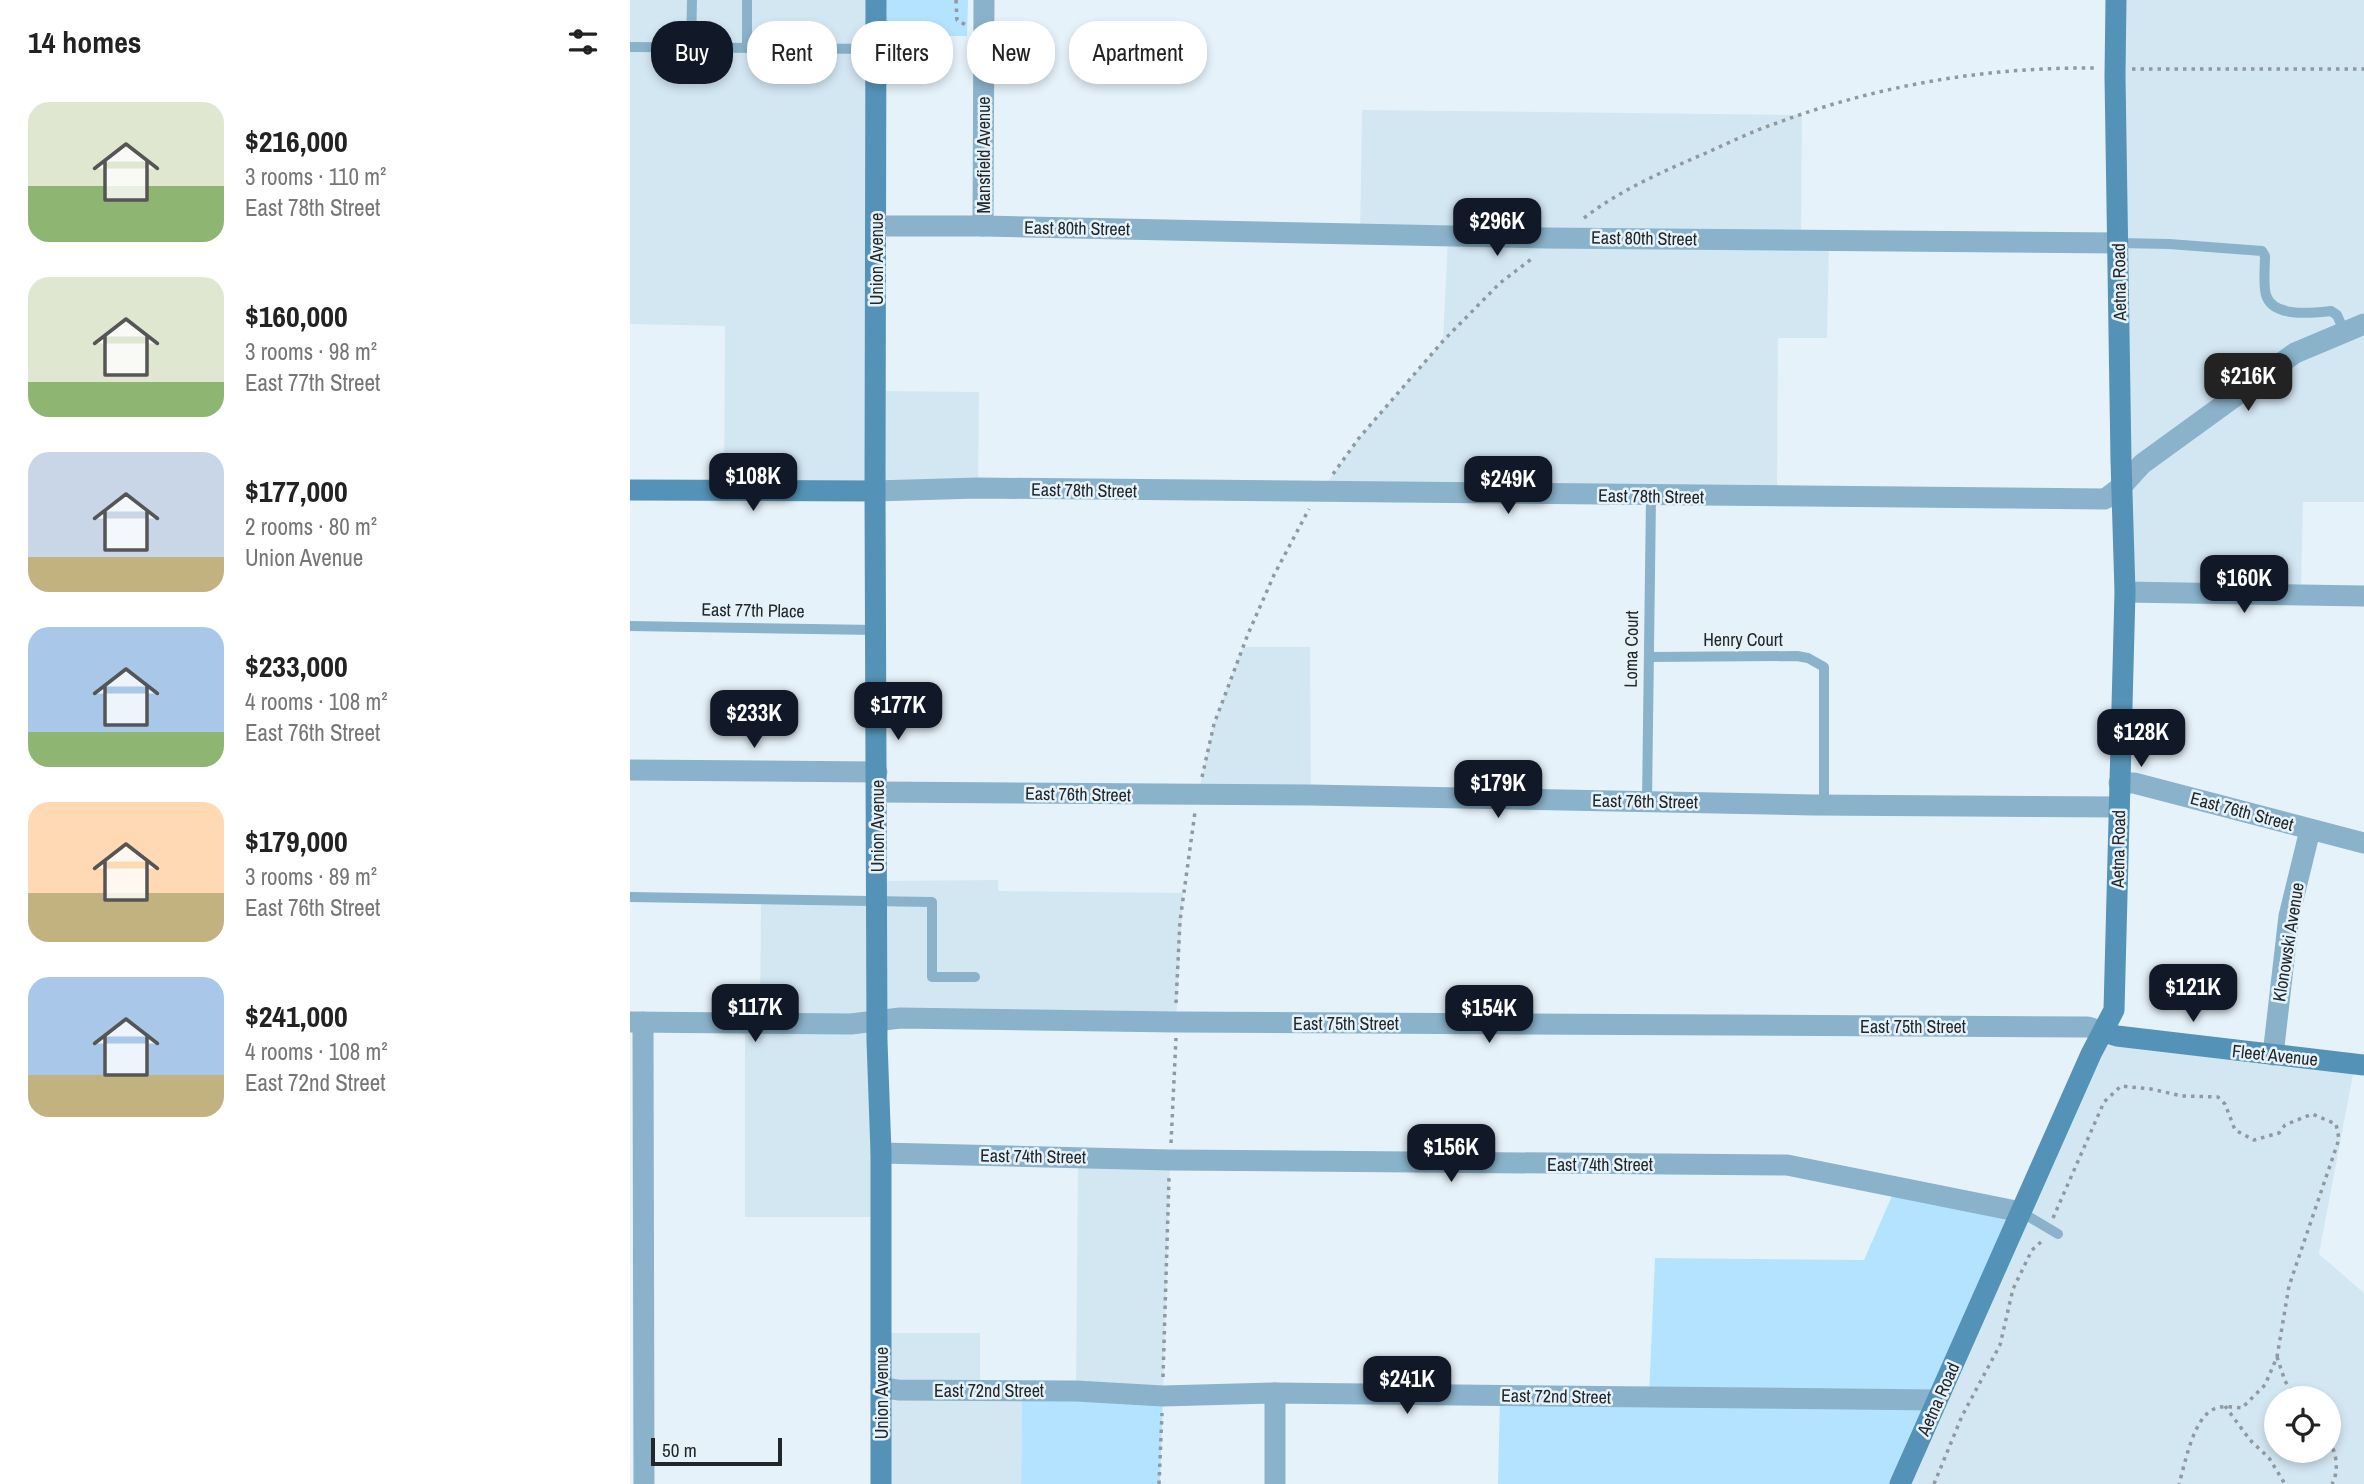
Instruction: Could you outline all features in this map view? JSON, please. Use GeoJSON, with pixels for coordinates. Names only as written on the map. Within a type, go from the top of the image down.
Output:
{"type":"FeatureCollection","features":[{"type":"Feature","properties":{"kind":"street","name":"Union Avenue"},"geometry":{"type":"LineString","coordinates":[[876,0],[876,21]]}},
{"type":"Feature","properties":{"kind":"street","name":"Mansfield Avenue"},"geometry":{"type":"LineString","coordinates":[[983,226],[984,0]]}},
{"type":"Feature","properties":{"kind":"street","name":"Aetna Road"},"geometry":{"type":"LineString","coordinates":[[1900,1484],[2113,1010],[2125,592],[2116,0]]}},
{"type":"Feature","properties":{"kind":"street","name":"Union Avenue"},"geometry":{"type":"LineString","coordinates":[[875,84],[881,1484]]}},
{"type":"Feature","properties":{"kind":"street","name":"East 80th Street"},"geometry":{"type":"LineString","coordinates":[[876,226],[1544,238],[2118,243]]}},
{"type":"Feature","properties":{"kind":"street","name":"East 78th Street"},"geometry":{"type":"LineString","coordinates":[[630,490],[875,491],[978,488],[2105,499],[2122,486],[2142,464],[2295,353],[2364,324]]}},
{"type":"Feature","properties":{"kind":"street"},"geometry":{"type":"LineString","coordinates":[[2125,592],[2364,596]]}},
{"type":"Feature","properties":{"kind":"street","name":"East 76th Street"},"geometry":{"type":"LineString","coordinates":[[630,770],[877,782],[1299,795],[2119,807]]}},
{"type":"Feature","properties":{"kind":"street","name":"East 76th Street"},"geometry":{"type":"LineString","coordinates":[[2119,783],[2134,783],[2364,843]]}},
{"type":"Feature","properties":{"kind":"street","name":"Klonowski Avenue"},"geometry":{"type":"LineString","coordinates":[[2273,1055],[2289,916],[2310,830]]}},
{"type":"Feature","properties":{"kind":"street","name":"East 75th Street"},"geometry":{"type":"LineString","coordinates":[[637,1022],[851,1024],[900,1018],[1176,1023],[2088,1027],[2104,1032]]}},
{"type":"Feature","properties":{"kind":"street"},"geometry":{"type":"LineString","coordinates":[[637,1022],[637,1431],[644,1484]]}},
{"type":"Feature","properties":{"kind":"street","name":"Fleet Avenue"},"geometry":{"type":"LineString","coordinates":[[2104,1032],[2117,1036],[2364,1065]]}},
{"type":"Feature","properties":{"kind":"street","name":"East 74th Street"},"geometry":{"type":"LineString","coordinates":[[881,1153],[1170,1160],[1787,1165],[2021,1212]]}},
{"type":"Feature","properties":{"kind":"street","name":"East 72nd Street"},"geometry":{"type":"LineString","coordinates":[[881,1387],[898,1390],[1076,1391],[1163,1395],[1275,1393],[1937,1400]]}},
{"type":"Feature","properties":{"kind":"street"},"geometry":{"type":"LineString","coordinates":[[1275,1393],[1275,1484]]}},
{"type":"Feature","properties":{"kind":"lane"},"geometry":{"type":"LineString","coordinates":[[692,0],[692,21]]}},
{"type":"Feature","properties":{"kind":"lane"},"geometry":{"type":"LineString","coordinates":[[747,0],[747,21]]}},
{"type":"Feature","properties":{"kind":"lane"},"geometry":{"type":"LineString","coordinates":[[630,47],[651,47]]}},
{"type":"Feature","properties":{"kind":"lane"},"geometry":{"type":"LineString","coordinates":[[733,48],[747,48]]}},
{"type":"Feature","properties":{"kind":"lane"},"geometry":{"type":"LineString","coordinates":[[2118,243],[2262,251],[2265,256],[2265,292],[2269,302],[2279,310],[2331,311],[2337,315],[2344,331]]}},
{"type":"Feature","properties":{"kind":"lane","name":"Loma Court"},"geometry":{"type":"LineString","coordinates":[[1647,802],[1651,496]]}},
{"type":"Feature","properties":{"kind":"lane","name":"East 77th Place"},"geometry":{"type":"LineString","coordinates":[[630,626],[876,630]]}},
{"type":"Feature","properties":{"kind":"lane","name":"Henry Court"},"geometry":{"type":"LineString","coordinates":[[1649,657],[1797,656],[1808,658],[1824,667],[1824,804]]}},
{"type":"Feature","properties":{"kind":"lane"},"geometry":{"type":"LineString","coordinates":[[630,897],[932,902],[932,977],[975,977]]}},
{"type":"Feature","properties":{"kind":"lane"},"geometry":{"type":"LineString","coordinates":[[2021,1212],[2058,1234]]}},
{"type":"Feature","properties":{"kind":"path"},"geometry":{"type":"LineString","coordinates":[[956,0],[957,20],[967,25]]}},
{"type":"Feature","properties":{"kind":"path"},"geometry":{"type":"LineString","coordinates":[[1587,216],[1602,204],[1667,170],[1773,124],[1882,92],[1987,72],[2040,68],[2104,68]]}},
{"type":"Feature","properties":{"kind":"path"},"geometry":{"type":"LineString","coordinates":[[2125,69],[2364,69]]}},
{"type":"Feature","properties":{"kind":"path"},"geometry":{"type":"LineString","coordinates":[[1329,480],[1359,438],[1443,341],[1500,283],[1540,252]]}},
{"type":"Feature","properties":{"kind":"path"},"geometry":{"type":"LineString","coordinates":[[1201,782],[1214,724],[1248,634],[1273,575],[1313,502]]}},
{"type":"Feature","properties":{"kind":"path"},"geometry":{"type":"LineString","coordinates":[[1176,1012],[1180,921],[1188,845],[1197,805]]}},
{"type":"Feature","properties":{"kind":"path"},"geometry":{"type":"LineString","coordinates":[[1170,1146],[1176,1033]]}},
{"type":"Feature","properties":{"kind":"path"},"geometry":{"type":"LineString","coordinates":[[2179,1484],[2200,1422],[2213,1409],[2225,1406],[2242,1408],[2265,1385],[2277,1357],[2289,1286],[2339,1139],[2336,1124],[2312,1114],[2285,1125],[2279,1133],[2255,1140],[2235,1130],[2225,1104],[2218,1097]]}},
{"type":"Feature","properties":{"kind":"path"},"geometry":{"type":"LineString","coordinates":[[1163,1385],[1169,1175]]}},
{"type":"Feature","properties":{"kind":"path"},"geometry":{"type":"LineString","coordinates":[[2277,1357],[2288,1386]]}},
{"type":"Feature","properties":{"kind":"path"},"geometry":{"type":"LineString","coordinates":[[1160,1484],[1162,1406]]}},
{"type":"Feature","properties":{"kind":"path"},"geometry":{"type":"LineString","coordinates":[[2225,1406],[2250,1440],[2269,1458],[2285,1484]]}},
{"type":"Feature","properties":{"kind":"path"},"geometry":{"type":"LineString","coordinates":[[2332,1484],[2336,1476],[2335,1463]]}},
{"type":"Feature","properties":{"kind":"shaded area"},"geometry":{"type":"Polygon","coordinates":[[[630,0],[876,0],[876,21],[851,21],[851,84],[876,84],[876,391],[979,392],[978,488],[724,491],[725,326],[630,324],[630,0]]]}},
{"type":"Feature","properties":{"kind":"shaded area"},"geometry":{"type":"Polygon","coordinates":[[[876,0],[968,0],[967,36],[953,36],[953,21],[876,21],[876,0]]]}},
{"type":"Feature","properties":{"kind":"shaded area"},"geometry":{"type":"Polygon","coordinates":[[[2116,0],[2364,0],[2364,502],[2303,502],[2301,595],[2125,592],[2116,0]]]}},
{"type":"Feature","properties":{"kind":"shaded area"},"geometry":{"type":"Polygon","coordinates":[[[1362,110],[1802,115],[1801,239],[1829,240],[1827,338],[1778,338],[1777,497],[1320,493],[1359,438],[1443,341],[1448,236],[1360,234],[1362,110]]]}},
{"type":"Feature","properties":{"kind":"shaded area"},"geometry":{"type":"Polygon","coordinates":[[[1243,647],[1310,647],[1311,795],[1198,795],[1214,724],[1243,647]]]}},
{"type":"Feature","properties":{"kind":"shaded area"},"geometry":{"type":"Polygon","coordinates":[[[998,880],[998,891],[1183,893],[1176,1022],[878,1021],[881,1217],[745,1217],[745,1023],[760,1023],[761,899],[876,902],[877,881],[998,880]]]}},
{"type":"Feature","properties":{"kind":"shaded area"},"geometry":{"type":"Polygon","coordinates":[[[2104,1032],[2355,1064],[2319,1254],[2364,1293],[2364,1484],[1900,1484],[2104,1032]]]}},
{"type":"Feature","properties":{"kind":"shaded area"},"geometry":{"type":"Polygon","coordinates":[[[1078,1157],[1170,1160],[1163,1396],[1076,1391],[1078,1157]]]}},
{"type":"Feature","properties":{"kind":"shaded area"},"geometry":{"type":"Polygon","coordinates":[[[1896,1187],[2021,1212],[1900,1484],[1498,1484],[1500,1396],[1649,1397],[1655,1258],[1864,1260],[1896,1187]]]}},
{"type":"Feature","properties":{"kind":"shaded area"},"geometry":{"type":"Polygon","coordinates":[[[881,1333],[980,1333],[980,1389],[1022,1390],[1021,1484],[881,1484],[881,1333]]]}},
{"type":"Feature","properties":{"kind":"shaded area"},"geometry":{"type":"Polygon","coordinates":[[[1022,1390],[1163,1396],[1160,1484],[1021,1484],[1022,1390]]]}}]}
